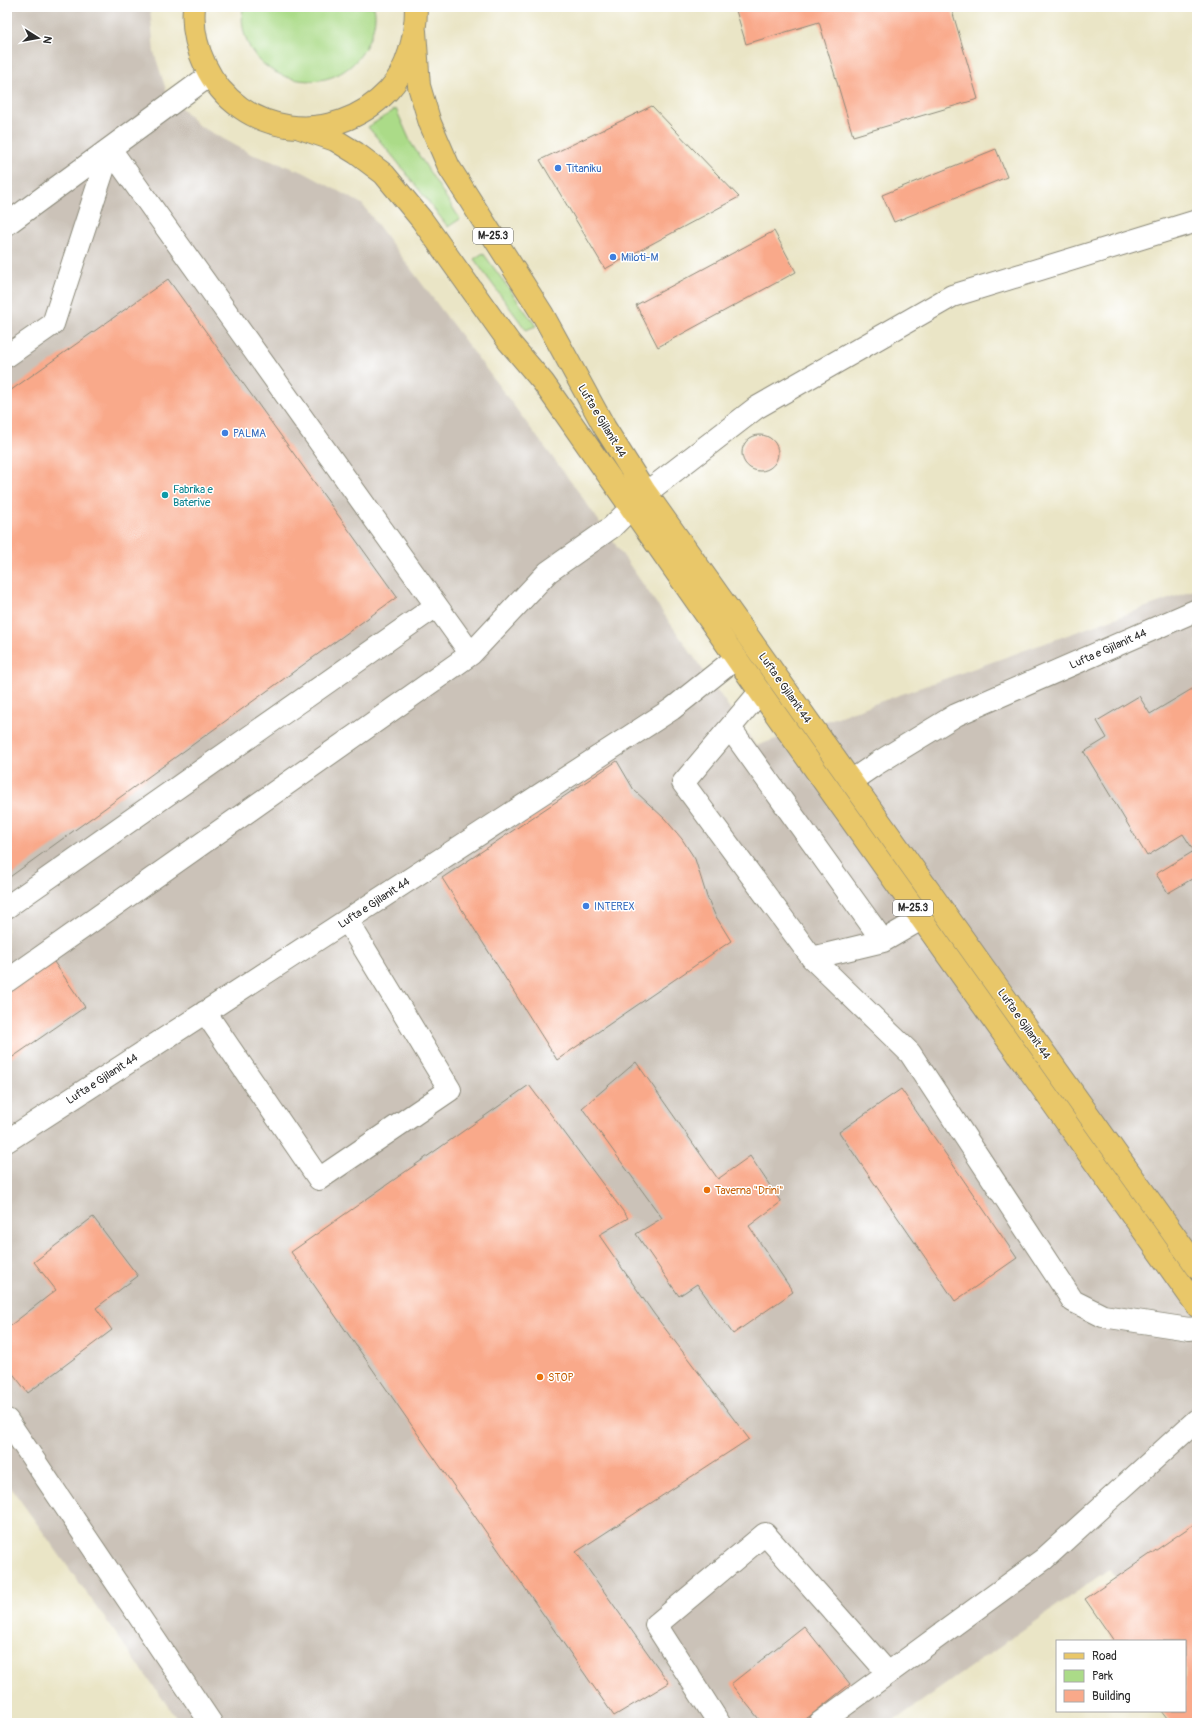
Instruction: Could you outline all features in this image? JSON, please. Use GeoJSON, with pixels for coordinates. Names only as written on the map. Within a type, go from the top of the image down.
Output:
{"type":"FeatureCollection","features":[{"type":"Feature","properties":{"kind":"main road","name":"M-25.3"},"geometry":{"type":"LineString","coordinates":[[194,7],[193,21],[198,49],[210,75],[223,93],[245,111],[258,118],[278,125],[300,128],[334,140],[356,153],[384,174],[422,220],[509,342],[639,500],[736,658],[1197,1306]]}},
{"type":"Feature","properties":{"kind":"main road","name":"M-25.3"},"geometry":{"type":"LineString","coordinates":[[300,128],[332,125],[363,112],[388,91],[406,63],[415,31],[416,7]]}},
{"type":"Feature","properties":{"kind":"main road","name":"Lufta e Gjilanit 44"},"geometry":{"type":"LineString","coordinates":[[415,31],[419,86],[430,123],[449,167],[543,315],[605,428],[639,500],[852,782],[1197,1267]]}},
{"type":"Feature","properties":{"kind":"street"},"geometry":{"type":"LineString","coordinates":[[7,224],[210,75]]}},
{"type":"Feature","properties":{"kind":"street"},"geometry":{"type":"LineString","coordinates":[[7,356],[53,324],[110,149]]}},
{"type":"Feature","properties":{"kind":"street"},"geometry":{"type":"LineString","coordinates":[[110,149],[471,654]]}},
{"type":"Feature","properties":{"kind":"street"},"geometry":{"type":"LineString","coordinates":[[7,981],[471,654],[548,572],[612,526],[639,500],[756,408],[952,296],[1197,221]]}},
{"type":"Feature","properties":{"kind":"street"},"geometry":{"type":"LineString","coordinates":[[7,907],[436,606]]}},
{"type":"Feature","properties":{"kind":"street","name":"Lufta e Gjilanit 44"},"geometry":{"type":"LineString","coordinates":[[852,782],[876,764],[956,715],[1197,610]]}},
{"type":"Feature","properties":{"kind":"street","name":"Lufta e Gjilanit 44"},"geometry":{"type":"LineString","coordinates":[[7,1141],[672,709],[736,658]]}},
{"type":"Feature","properties":{"kind":"street"},"geometry":{"type":"LineString","coordinates":[[760,692],[684,783],[812,958],[910,1053],[1073,1301],[1103,1316],[1189,1329],[1197,1328]]}},
{"type":"Feature","properties":{"kind":"street"},"geometry":{"type":"LineString","coordinates":[[730,728],[882,941]]}},
{"type":"Feature","properties":{"kind":"street"},"geometry":{"type":"LineString","coordinates":[[812,958],[882,941],[921,919]]}},
{"type":"Feature","properties":{"kind":"street"},"geometry":{"type":"LineString","coordinates":[[205,1012],[319,1179],[450,1090],[347,920]]}},
{"type":"Feature","properties":{"kind":"street"},"geometry":{"type":"LineString","coordinates":[[7,1420],[211,1723]]}},
{"type":"Feature","properties":{"kind":"street"},"geometry":{"type":"LineString","coordinates":[[820,1723],[1044,1558],[1197,1420]]}},
{"type":"Feature","properties":{"kind":"street"},"geometry":{"type":"LineString","coordinates":[[719,1723],[656,1624],[765,1534],[888,1673]]}},
{"type":"Feature","properties":{"kind":"shaded area"},"geometry":{"type":"Polygon","coordinates":[[[7,7],[150,7],[154,52],[167,93],[198,125],[251,154],[303,172],[362,204],[580,494],[756,746],[1197,589],[1197,1694],[1186,1640],[1159,1640],[1109,1569],[891,1723],[180,1723],[7,1482],[7,7]]]}},
{"type":"Feature","properties":{"kind":"green space"},"geometry":{"type":"Polygon","coordinates":[[[243,7],[374,7],[375,20],[368,42],[354,63],[334,76],[312,81],[290,78],[270,69],[254,53],[244,33],[243,7]]]}},
{"type":"Feature","properties":{"kind":"green space"},"geometry":{"type":"Polygon","coordinates":[[[396,109],[411,143],[460,219],[448,227],[368,127],[396,109]]]}},
{"type":"Feature","properties":{"kind":"green space"},"geometry":{"type":"Polygon","coordinates":[[[483,253],[536,326],[526,330],[474,259],[483,253]]]}},
{"type":"Feature","properties":{"kind":"building"},"geometry":{"type":"Polygon","coordinates":[[[735,7],[951,7],[978,99],[853,136],[819,22],[746,44],[735,7]]]}},
{"type":"Feature","properties":{"kind":"building"},"geometry":{"type":"Polygon","coordinates":[[[652,106],[739,197],[605,269],[540,160],[652,106]]]}},
{"type":"Feature","properties":{"kind":"building"},"geometry":{"type":"Polygon","coordinates":[[[996,149],[1007,177],[894,222],[882,195],[996,149]]]}},
{"type":"Feature","properties":{"kind":"building"},"geometry":{"type":"Polygon","coordinates":[[[774,231],[796,272],[658,347],[636,305],[774,231]]]}},
{"type":"Feature","properties":{"kind":"building","name":"Fabrika e Baterive"},"geometry":{"type":"Polygon","coordinates":[[[168,279],[397,597],[7,879],[7,393],[168,279]]]}},
{"type":"Feature","properties":{"kind":"building"},"geometry":{"type":"Polygon","coordinates":[[[764,435],[773,440],[777,446],[777,460],[773,466],[764,471],[756,471],[747,466],[743,460],[742,449],[747,440],[753,436],[764,435]]]}},
{"type":"Feature","properties":{"kind":"building"},"geometry":{"type":"Polygon","coordinates":[[[1197,686],[1197,876],[1168,893],[1156,874],[1194,851],[1183,834],[1147,856],[1084,752],[1107,738],[1097,721],[1139,696],[1150,714],[1197,686]]]}},
{"type":"Feature","properties":{"kind":"building","name":"INTEREX"},"geometry":{"type":"Polygon","coordinates":[[[617,761],[634,790],[665,819],[682,839],[695,859],[707,897],[715,915],[731,941],[557,1060],[442,878],[617,761]]]}},
{"type":"Feature","properties":{"kind":"building"},"geometry":{"type":"Polygon","coordinates":[[[52,959],[85,1007],[7,1061],[7,991],[52,959]]]}},
{"type":"Feature","properties":{"kind":"building","name":"Taverna \"Drini\""},"geometry":{"type":"Polygon","coordinates":[[[636,1062],[718,1179],[750,1156],[781,1202],[749,1226],[793,1292],[733,1334],[697,1284],[679,1296],[636,1234],[662,1218],[582,1108],[636,1062]]]}},
{"type":"Feature","properties":{"kind":"building","name":"STOP"},"geometry":{"type":"Polygon","coordinates":[[[529,1085],[628,1218],[599,1235],[654,1314],[749,1439],[576,1552],[669,1683],[614,1716],[291,1252],[529,1085]]]}},
{"type":"Feature","properties":{"kind":"building"},"geometry":{"type":"Polygon","coordinates":[[[901,1089],[1017,1258],[955,1301],[839,1132],[901,1089]]]}},
{"type":"Feature","properties":{"kind":"building"},"geometry":{"type":"Polygon","coordinates":[[[93,1217],[138,1276],[96,1308],[112,1330],[28,1393],[7,1366],[7,1328],[56,1290],[34,1262],[93,1217]]]}},
{"type":"Feature","properties":{"kind":"building"},"geometry":{"type":"Polygon","coordinates":[[[1197,1522],[1197,1723],[1171,1723],[1163,1712],[1186,1712],[1186,1640],[1113,1640],[1085,1599],[1197,1522]]]}},
{"type":"Feature","properties":{"kind":"building"},"geometry":{"type":"Polygon","coordinates":[[[804,1626],[850,1684],[801,1723],[762,1723],[731,1684],[804,1626]]]}},
{"type":"Feature","properties":{"kind":"place","name":"Titaniku"},"geometry":{"type":"Point","coordinates":[558,168]}},
{"type":"Feature","properties":{"kind":"place","name":"Miloti-M"},"geometry":{"type":"Point","coordinates":[613,257]}},
{"type":"Feature","properties":{"kind":"place","name":"PALMA"},"geometry":{"type":"Point","coordinates":[225,433]}},
{"type":"Feature","properties":{"kind":"place","name":"Fabrika e Baterive"},"geometry":{"type":"Point","coordinates":[165,495]}},
{"type":"Feature","properties":{"kind":"place","name":"INTEREX"},"geometry":{"type":"Point","coordinates":[586,906]}},
{"type":"Feature","properties":{"kind":"place","name":"Taverna \"Drini\""},"geometry":{"type":"Point","coordinates":[707,1190]}},
{"type":"Feature","properties":{"kind":"place","name":"STOP"},"geometry":{"type":"Point","coordinates":[540,1377]}}]}
